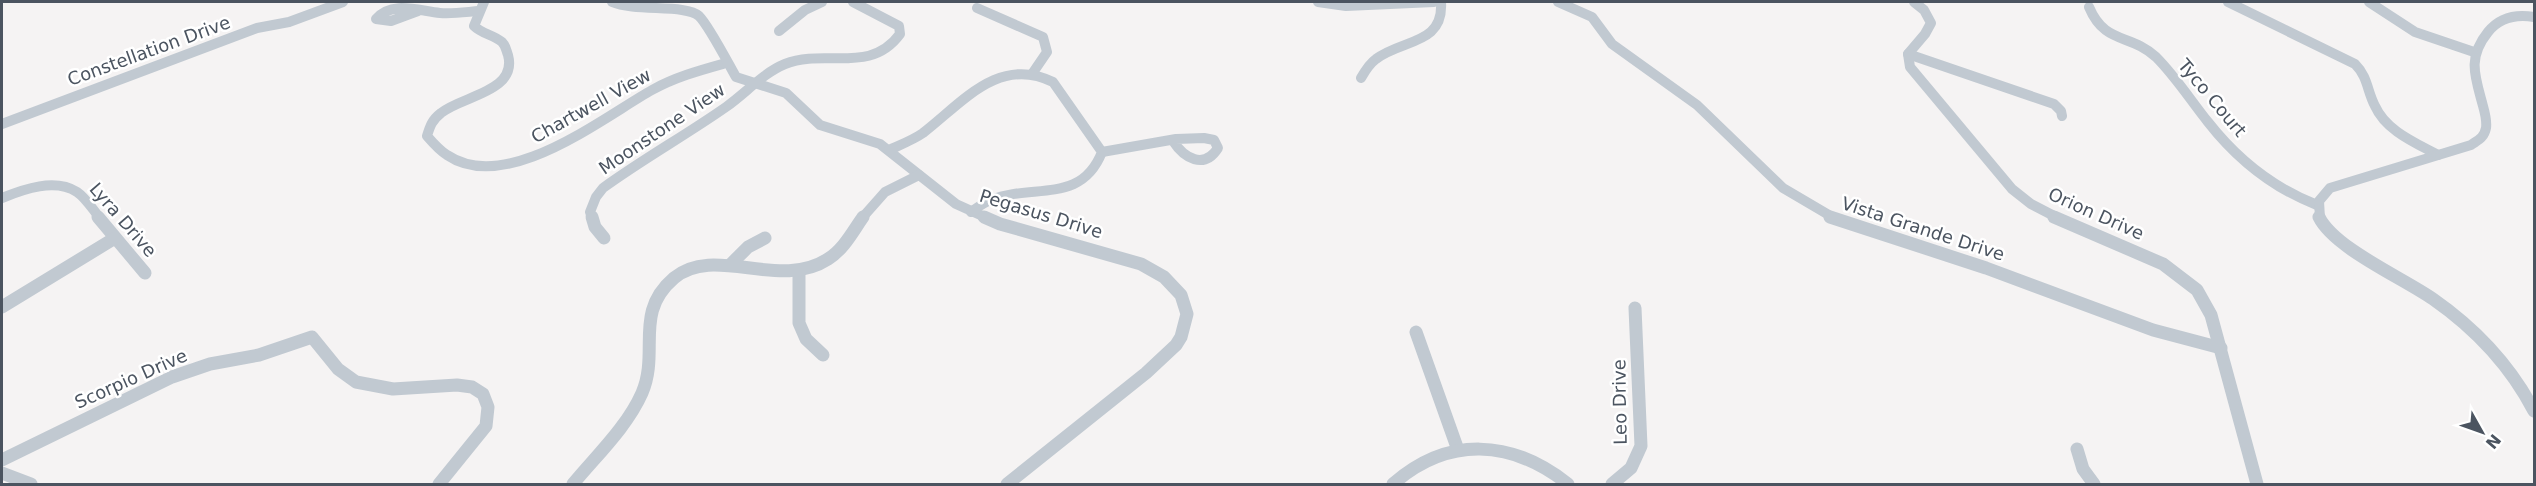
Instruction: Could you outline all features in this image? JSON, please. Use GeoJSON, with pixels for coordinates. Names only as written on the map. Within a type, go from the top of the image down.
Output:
{"type":"FeatureCollection","features":[{"type":"Feature","properties":{"kind":"street","name":"Constellation Drive"},"geometry":{"type":"LineString","coordinates":[[2,124],[257,28],[289,22],[343,2]]}},
{"type":"Feature","properties":{"kind":"street","name":"Pegasus Drive"},"geometry":{"type":"LineString","coordinates":[[612,2],[625,7],[638,4],[675,6],[695,12],[736,77],[786,93],[809,117],[820,124],[873,141],[889,150],[956,204],[1000,224],[1152,269],[1173,285],[1181,295],[1187,314],[1181,337],[1163,359],[1007,484]]}},
{"type":"Feature","properties":{"kind":"street"},"geometry":{"type":"LineString","coordinates":[[779,32],[805,10],[822,2]]}},
{"type":"Feature","properties":{"kind":"street"},"geometry":{"type":"LineString","coordinates":[[756,84],[774,70],[792,62],[810,58],[869,56],[894,43],[901,30],[896,22],[853,2]]}},
{"type":"Feature","properties":{"kind":"street"},"geometry":{"type":"LineString","coordinates":[[1318,2],[1346,6],[1434,2]]}},
{"type":"Feature","properties":{"kind":"street"},"geometry":{"type":"LineString","coordinates":[[1361,78],[1369,65],[1380,56],[1425,36],[1438,27],[1443,18],[1441,2]]}},
{"type":"Feature","properties":{"kind":"street","name":"Vista Grande Drive"},"geometry":{"type":"LineString","coordinates":[[1558,2],[1592,17],[1605,38],[1697,105],[1783,188],[1826,215],[1859,228],[1986,268],[2153,330],[2221,348]]}},
{"type":"Feature","properties":{"kind":"street"},"geometry":{"type":"LineString","coordinates":[[1914,2],[1929,16],[1931,25],[1927,34],[1908,54],[2054,104],[2061,111],[2062,116]]}},
{"type":"Feature","properties":{"kind":"street"},"geometry":{"type":"LineString","coordinates":[[2228,2],[2355,64],[2368,78],[2379,115],[2392,127],[2438,155]]}},
{"type":"Feature","properties":{"kind":"street"},"geometry":{"type":"LineString","coordinates":[[2369,2],[2415,32],[2474,52]]}},
{"type":"Feature","properties":{"kind":"street"},"geometry":{"type":"LineString","coordinates":[[418,11],[448,14],[481,6]]}},
{"type":"Feature","properties":{"kind":"street","name":"Chartwell View"},"geometry":{"type":"LineString","coordinates":[[481,6],[474,26],[480,32],[498,39],[505,47],[510,63],[509,73],[494,87],[440,113],[427,131],[427,136],[446,156],[469,164],[507,164],[538,155],[567,141],[667,83],[726,63]]}},
{"type":"Feature","properties":{"kind":"street","name":"Tyco Court"},"geometry":{"type":"LineString","coordinates":[[2089,7],[2094,23],[2102,31],[2145,49],[2177,74],[2214,130],[2237,154],[2292,196],[2317,205]]}},
{"type":"Feature","properties":{"kind":"street"},"geometry":{"type":"LineString","coordinates":[[977,8],[1043,37],[1047,52],[1032,74]]}},
{"type":"Feature","properties":{"kind":"street"},"geometry":{"type":"LineString","coordinates":[[2535,17],[2514,16],[2498,21],[2484,34],[2474,52],[2474,69],[2486,125],[2485,134],[2477,142],[2330,188],[2320,197],[2317,205],[2317,212],[2326,228],[2344,244],[2422,291],[2483,340],[2511,372],[2535,411]]}},
{"type":"Feature","properties":{"kind":"street","name":"Orion Drive"},"geometry":{"type":"LineString","coordinates":[[1908,54],[1908,61],[1914,74],[2012,189],[2031,204],[2163,264],[2187,280],[2197,290],[2208,307],[2221,348],[2257,484]]}},
{"type":"Feature","properties":{"kind":"street"},"geometry":{"type":"LineString","coordinates":[[889,150],[920,135],[986,82],[1012,74],[1032,74],[1047,79],[1058,87],[1102,152],[1100,162],[1091,175],[1075,185],[990,200],[971,212]]}},
{"type":"Feature","properties":{"kind":"street","name":"Moonstone View"},"geometry":{"type":"LineString","coordinates":[[604,238],[595,227],[590,212],[596,196],[603,188],[729,106],[756,84]]}},
{"type":"Feature","properties":{"kind":"street"},"geometry":{"type":"LineString","coordinates":[[1102,152],[1173,141]]}},
{"type":"Feature","properties":{"kind":"street"},"geometry":{"type":"LineString","coordinates":[[573,484],[640,397],[647,375],[651,319],[658,295],[674,279],[706,266],[731,264],[774,271],[799,271],[822,262],[838,252],[877,198],[919,175]]}},
{"type":"Feature","properties":{"kind":"street","name":"Lyra Drive"},"geometry":{"type":"LineString","coordinates":[[2,198],[38,186],[58,186],[79,193],[145,273]]}},
{"type":"Feature","properties":{"kind":"street"},"geometry":{"type":"LineString","coordinates":[[2,307],[115,238]]}},
{"type":"Feature","properties":{"kind":"street"},"geometry":{"type":"LineString","coordinates":[[731,264],[748,247],[765,238]]}},
{"type":"Feature","properties":{"kind":"street"},"geometry":{"type":"LineString","coordinates":[[799,271],[799,323],[806,339],[824,355]]}},
{"type":"Feature","properties":{"kind":"street","name":"Leo Drive"},"geometry":{"type":"LineString","coordinates":[[1612,484],[1628,473],[1641,446],[1635,308]]}},
{"type":"Feature","properties":{"kind":"street"},"geometry":{"type":"LineString","coordinates":[[1416,332],[1458,450]]}},
{"type":"Feature","properties":{"kind":"street","name":"Scorpio Drive"},"geometry":{"type":"LineString","coordinates":[[2,460],[171,377],[210,364],[259,354],[315,338],[344,375],[361,383],[394,389],[459,384],[470,387],[484,398],[489,415],[486,426],[440,484]]}},
{"type":"Feature","properties":{"kind":"street"},"geometry":{"type":"LineString","coordinates":[[1393,484],[1400,476],[1426,459],[1458,450],[1477,448],[1510,452],[1541,464],[1568,484]]}},
{"type":"Feature","properties":{"kind":"street"},"geometry":{"type":"LineString","coordinates":[[2077,449],[2083,469],[2094,484]]}},
{"type":"Feature","properties":{"kind":"street"},"geometry":{"type":"LineString","coordinates":[[2,472],[32,484]]}}]}
